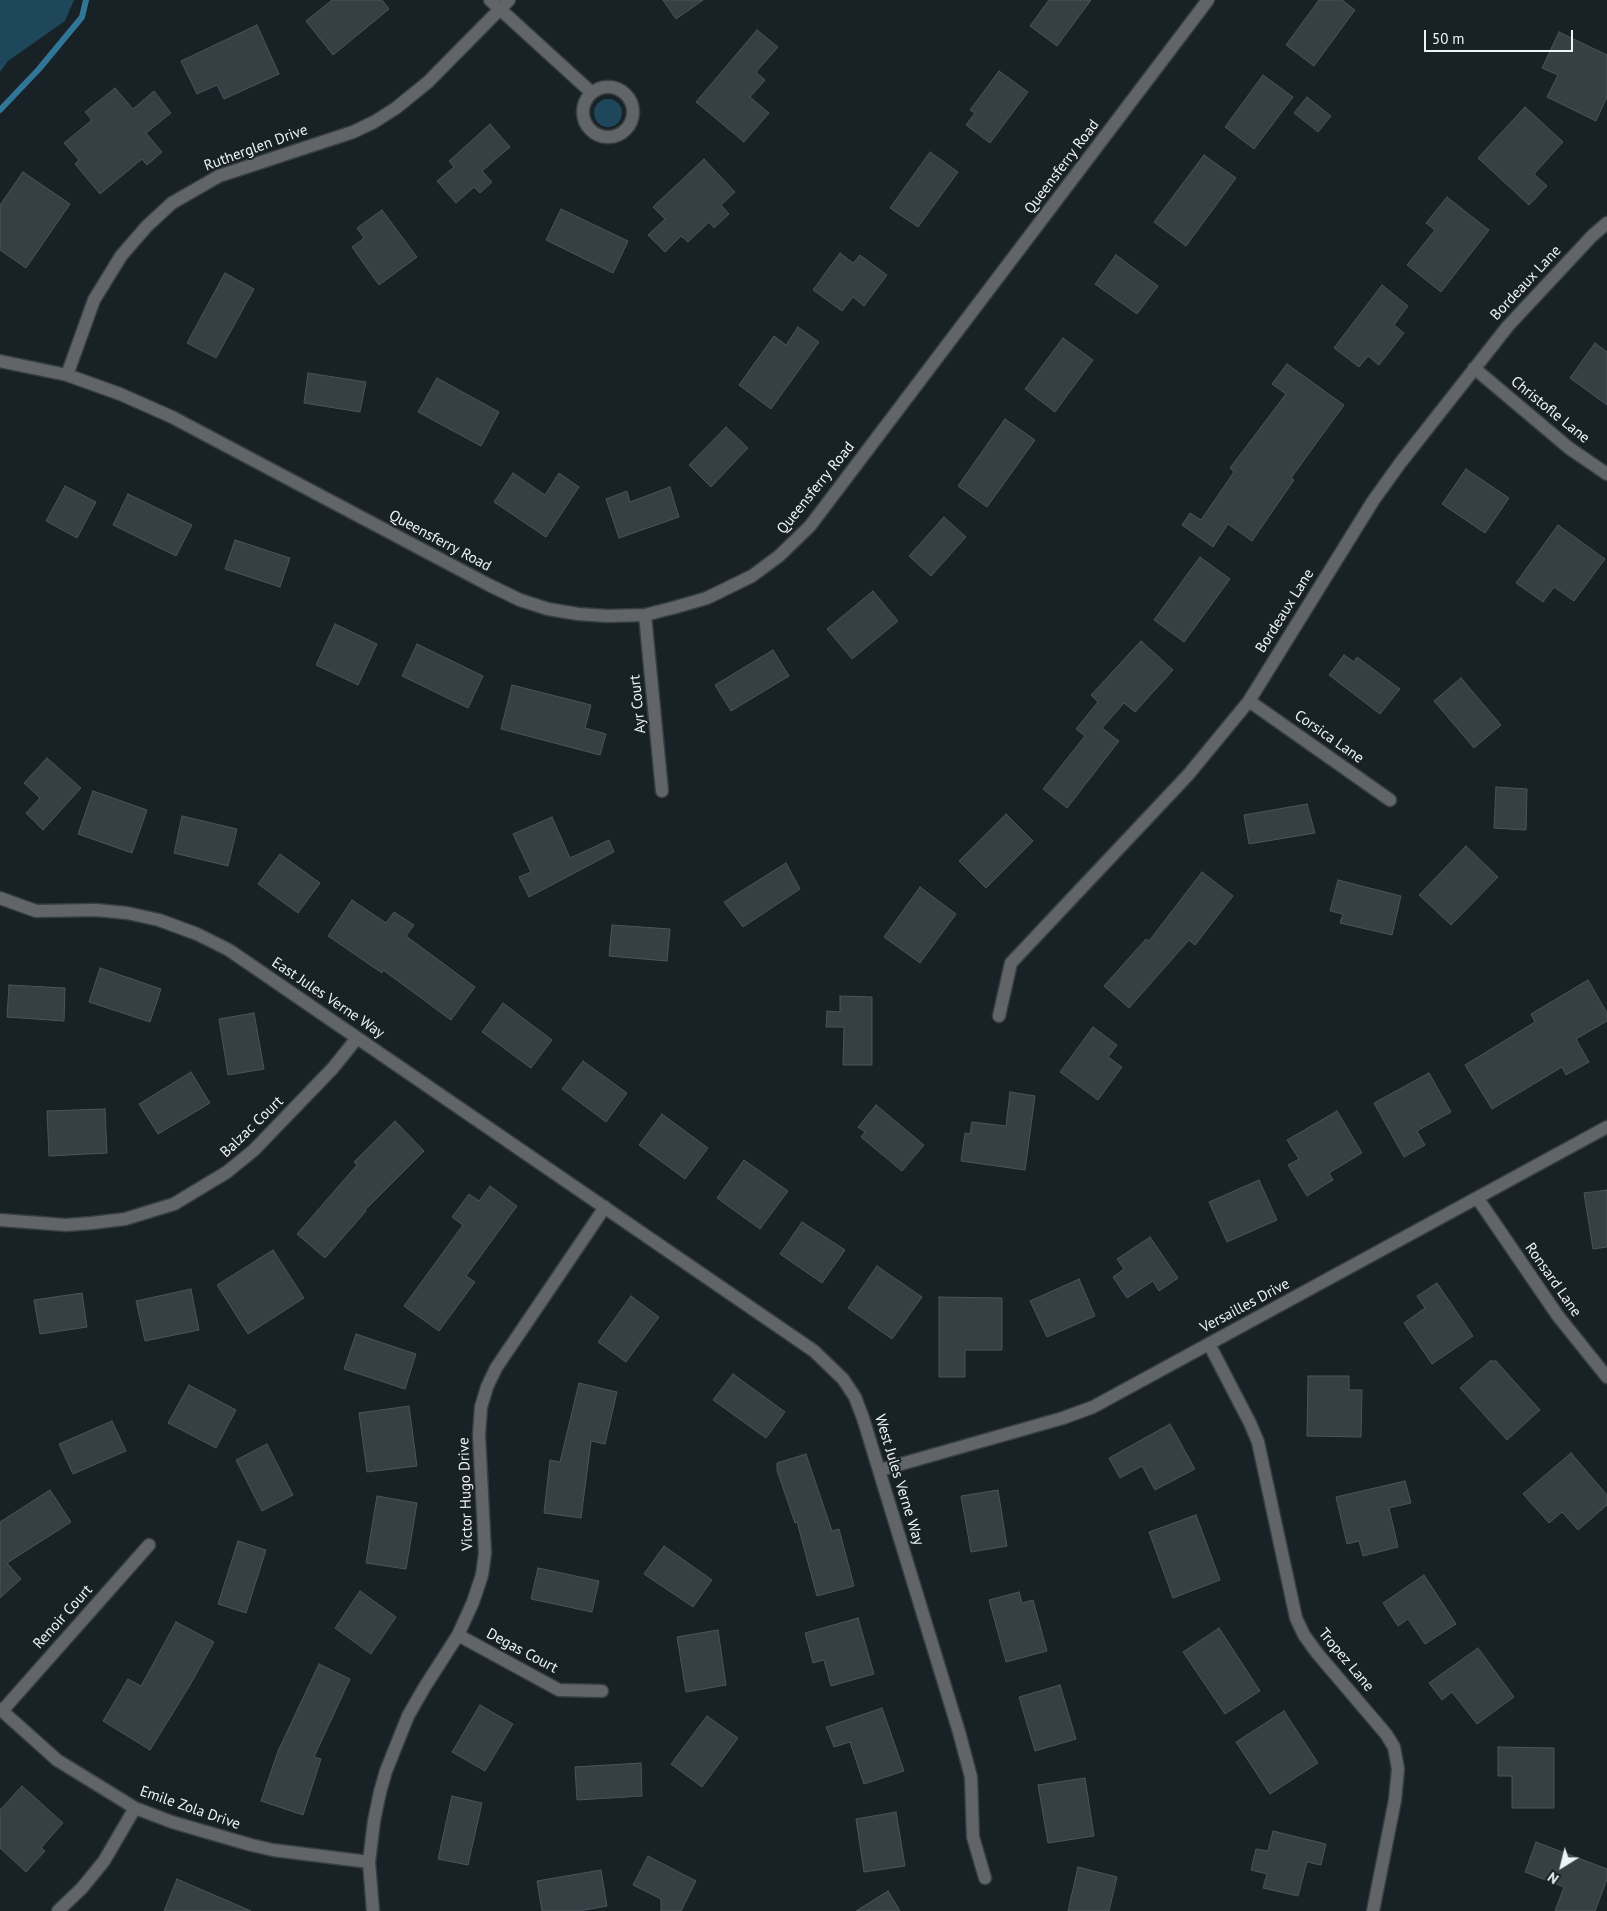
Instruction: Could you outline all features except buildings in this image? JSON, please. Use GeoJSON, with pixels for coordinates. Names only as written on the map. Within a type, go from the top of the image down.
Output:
{"type":"FeatureCollection","features":[{"type":"Feature","properties":{"kind":"street"},"geometry":{"type":"LineString","coordinates":[[490,0],[504,5],[592,93]]}},
{"type":"Feature","properties":{"kind":"street","name":"Queensferry Road"},"geometry":{"type":"LineString","coordinates":[[0,361],[67,375],[120,394],[172,417],[480,581],[520,600],[578,614],[607,616],[645,615],[707,598],[752,576],[779,556],[810,526],[1208,0]]}},
{"type":"Feature","properties":{"kind":"street","name":"Rutherglen Drive"},"geometry":{"type":"LineString","coordinates":[[67,375],[94,300],[121,256],[147,226],[172,203],[219,176],[353,132],[374,122],[396,108],[428,82],[504,5]]}},
{"type":"Feature","properties":{"kind":"street","name":"Bordeaux Lane"},"geometry":{"type":"LineString","coordinates":[[999,1016],[1012,963],[1188,775],[1248,700],[1372,500],[1508,326],[1592,236],[1607,223]]}},
{"type":"Feature","properties":{"kind":"street","name":"Christofle Lane"},"geometry":{"type":"LineString","coordinates":[[1474,368],[1569,448],[1607,474]]}},
{"type":"Feature","properties":{"kind":"street","name":"Ayr Court"},"geometry":{"type":"LineString","coordinates":[[645,615],[662,791]]}},
{"type":"Feature","properties":{"kind":"street","name":"Corsica Lane"},"geometry":{"type":"LineString","coordinates":[[1248,700],[1390,800]]}},
{"type":"Feature","properties":{"kind":"street","name":"East Jules Verne Way"},"geometry":{"type":"LineString","coordinates":[[0,898],[36,911],[96,910],[127,914],[159,920],[198,934],[229,950],[605,1207]]}},
{"type":"Feature","properties":{"kind":"street","name":"Balzac Court"},"geometry":{"type":"LineString","coordinates":[[0,1220],[66,1225],[92,1224],[125,1219],[174,1204],[227,1172],[254,1150],[333,1068],[357,1038]]}},
{"type":"Feature","properties":{"kind":"street","name":"Versailles Drive"},"geometry":{"type":"LineString","coordinates":[[880,1470],[1063,1418],[1093,1407],[1478,1199],[1607,1127]]}},
{"type":"Feature","properties":{"kind":"street","name":"Ronsard Lane"},"geometry":{"type":"LineString","coordinates":[[1478,1199],[1558,1316],[1607,1377]]}},
{"type":"Feature","properties":{"kind":"street","name":"West Jules Verne Way"},"geometry":{"type":"LineString","coordinates":[[605,1207],[814,1351],[843,1378],[855,1396],[880,1470],[959,1732],[971,1777],[973,1837],[985,1878]]}},
{"type":"Feature","properties":{"kind":"street","name":"Victor Hugo Drive"},"geometry":{"type":"LineString","coordinates":[[372,1911],[369,1862],[380,1792],[394,1748],[408,1716],[458,1635],[482,1575],[485,1553],[479,1435],[481,1407],[487,1387],[496,1368],[605,1207]]}},
{"type":"Feature","properties":{"kind":"street","name":"Tropez Lane"},"geometry":{"type":"LineString","coordinates":[[1209,1344],[1258,1442],[1296,1618],[1304,1635],[1317,1653],[1386,1734],[1394,1747],[1398,1769],[1395,1800],[1373,1911]]}},
{"type":"Feature","properties":{"kind":"street","name":"Renoir Court"},"geometry":{"type":"LineString","coordinates":[[1,1710],[149,1545]]}},
{"type":"Feature","properties":{"kind":"street","name":"Degas Court"},"geometry":{"type":"LineString","coordinates":[[458,1635],[559,1690],[602,1691]]}},
{"type":"Feature","properties":{"kind":"street","name":"Emile Zola Drive"},"geometry":{"type":"LineString","coordinates":[[1,1710],[57,1760],[135,1808],[225,1839],[258,1847],[369,1862]]}},
{"type":"Feature","properties":{"kind":"street"},"geometry":{"type":"LineString","coordinates":[[58,1911],[82,1888],[104,1861],[135,1808]]}},
{"type":"Feature","properties":{"kind":"shaded area"},"geometry":{"type":"Polygon","coordinates":[[[0,0],[74,0],[65,21],[8,61],[0,72],[0,0]]]}},
{"type":"Feature","properties":{"kind":"shaded area"},"geometry":{"type":"Polygon","coordinates":[[[608,99],[618,103],[622,113],[618,123],[608,127],[598,123],[594,113],[598,103],[608,99]]]}},
{"type":"Feature","properties":{"kind":"waterway"},"geometry":{"type":"LineString","coordinates":[[0,110],[39,69],[82,17],[86,0]]}}]}
